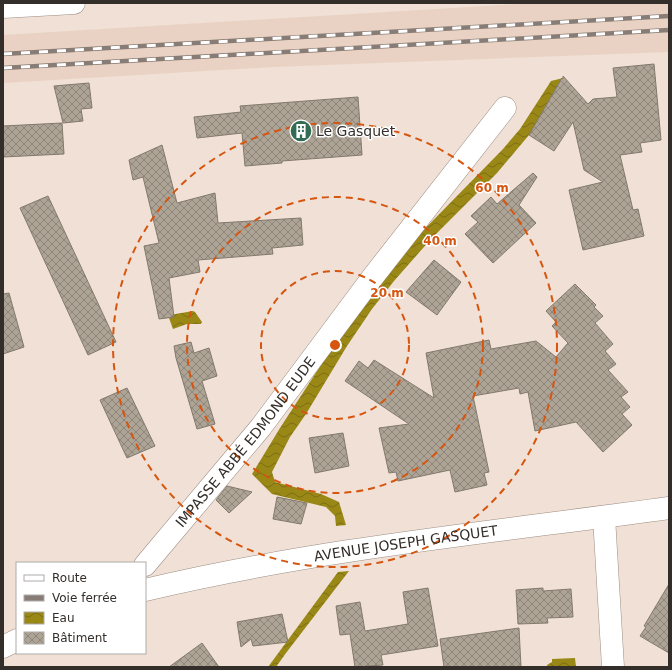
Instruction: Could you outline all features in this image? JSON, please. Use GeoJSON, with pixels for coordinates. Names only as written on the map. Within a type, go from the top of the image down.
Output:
{"type":"FeatureCollection","features":[{"type":"Feature","properties":{"kind":"street"},"geometry":{"type":"LineString","coordinates":[[3,7],[74,3]]}},
{"type":"Feature","properties":{"kind":"street","name":"IMPASSE ABBÉ EDMOND EUDE"},"geometry":{"type":"LineString","coordinates":[[146,564],[261,427],[372,278],[505,108]]}},
{"type":"Feature","properties":{"kind":"street","name":"AVENUE JOSEPH GASQUET"},"geometry":{"type":"LineString","coordinates":[[146,590],[253,566],[669,508]]}},
{"type":"Feature","properties":{"kind":"street"},"geometry":{"type":"LineString","coordinates":[[604,517],[613,667]]}},
{"type":"Feature","properties":{"kind":"street"},"geometry":{"type":"LineString","coordinates":[[3,647],[16,640]]}},
{"type":"Feature","properties":{"kind":"shaded area"},"geometry":{"type":"Polygon","coordinates":[[[537,3],[669,3],[669,52],[274,67],[3,83],[3,35],[537,3]]]}},
{"type":"Feature","properties":{"kind":"water"},"geometry":{"type":"Polygon","coordinates":[[[563,78],[529,135],[497,173],[431,239],[394,281],[372,309],[290,437],[272,472],[275,482],[321,494],[339,502],[346,525],[336,526],[335,516],[326,507],[272,494],[252,474],[362,302],[406,248],[503,149],[520,129],[551,81],[563,78]]]}},
{"type":"Feature","properties":{"kind":"water"},"geometry":{"type":"Polygon","coordinates":[[[193,311],[202,322],[201,324],[187,324],[173,329],[169,318],[170,315],[193,311]]]}},
{"type":"Feature","properties":{"kind":"water"},"geometry":{"type":"Polygon","coordinates":[[[349,571],[276,667],[268,667],[338,572],[349,571]]]}},
{"type":"Feature","properties":{"kind":"water"},"geometry":{"type":"Polygon","coordinates":[[[575,658],[576,667],[547,667],[547,665],[552,662],[552,659],[575,658]]]}},
{"type":"Feature","properties":{"kind":"building"},"geometry":{"type":"Polygon","coordinates":[[[654,64],[661,140],[640,143],[642,152],[620,155],[633,210],[638,209],[644,236],[583,250],[569,190],[603,182],[584,170],[573,122],[554,151],[529,135],[562,78],[563,79],[563,76],[588,104],[593,99],[617,97],[613,68],[654,64]]]}},
{"type":"Feature","properties":{"kind":"building"},"geometry":{"type":"Polygon","coordinates":[[[89,83],[92,108],[81,109],[83,121],[63,123],[54,86],[89,83]]]}},
{"type":"Feature","properties":{"kind":"building","name":"Le Gasquet"},"geometry":{"type":"Polygon","coordinates":[[[358,97],[362,155],[282,161],[282,163],[245,166],[242,133],[197,138],[194,117],[241,112],[240,106],[358,97]]]}},
{"type":"Feature","properties":{"kind":"building"},"geometry":{"type":"Polygon","coordinates":[[[62,123],[64,154],[3,157],[3,126],[62,123]]]}},
{"type":"Feature","properties":{"kind":"building"},"geometry":{"type":"Polygon","coordinates":[[[162,145],[177,203],[215,193],[218,223],[301,218],[303,245],[272,248],[273,254],[198,260],[200,272],[169,278],[174,317],[159,319],[144,246],[159,243],[143,177],[133,180],[129,160],[162,145]]]}},
{"type":"Feature","properties":{"kind":"building"},"geometry":{"type":"Polygon","coordinates":[[[533,173],[537,177],[519,205],[536,223],[493,263],[465,234],[478,222],[471,216],[491,197],[497,204],[533,173]]]}},
{"type":"Feature","properties":{"kind":"building"},"geometry":{"type":"Polygon","coordinates":[[[48,196],[116,342],[88,355],[20,208],[48,196]]]}},
{"type":"Feature","properties":{"kind":"building"},"geometry":{"type":"Polygon","coordinates":[[[434,260],[461,282],[437,315],[406,292],[434,260]]]}},
{"type":"Feature","properties":{"kind":"building"},"geometry":{"type":"Polygon","coordinates":[[[575,284],[596,305],[594,307],[603,316],[595,323],[613,344],[605,351],[616,364],[608,370],[628,392],[621,397],[630,407],[622,414],[632,425],[603,452],[576,422],[535,431],[528,392],[520,394],[519,388],[473,396],[489,472],[484,473],[487,485],[455,492],[450,470],[398,481],[396,472],[389,473],[379,428],[409,424],[345,381],[359,361],[368,368],[374,360],[434,398],[426,353],[489,340],[491,349],[536,341],[556,357],[568,343],[552,326],[556,322],[546,311],[575,284]]]}},
{"type":"Feature","properties":{"kind":"building"},"geometry":{"type":"Polygon","coordinates":[[[9,293],[24,347],[3,354],[3,294],[9,293]]]}},
{"type":"Feature","properties":{"kind":"building"},"geometry":{"type":"Polygon","coordinates":[[[191,342],[194,353],[209,348],[217,376],[202,381],[215,424],[197,429],[176,358],[174,346],[191,342]]]}},
{"type":"Feature","properties":{"kind":"building"},"geometry":{"type":"Polygon","coordinates":[[[127,388],[155,446],[127,458],[100,400],[127,388]]]}},
{"type":"Feature","properties":{"kind":"building"},"geometry":{"type":"Polygon","coordinates":[[[343,433],[349,466],[315,473],[309,438],[343,433]]]}},
{"type":"Feature","properties":{"kind":"building"},"geometry":{"type":"Polygon","coordinates":[[[227,486],[252,492],[229,513],[216,500],[227,486]]]}},
{"type":"Feature","properties":{"kind":"building"},"geometry":{"type":"Polygon","coordinates":[[[277,497],[307,503],[301,524],[273,519],[277,497]]]}},
{"type":"Feature","properties":{"kind":"building"},"geometry":{"type":"Polygon","coordinates":[[[669,584],[669,653],[640,636],[646,627],[644,626],[669,584]]]}},
{"type":"Feature","properties":{"kind":"building"},"geometry":{"type":"Polygon","coordinates":[[[428,588],[438,646],[381,655],[383,665],[355,667],[350,634],[340,635],[336,606],[360,602],[365,631],[408,624],[403,592],[428,588]]]}},
{"type":"Feature","properties":{"kind":"building"},"geometry":{"type":"Polygon","coordinates":[[[543,588],[543,591],[571,589],[573,617],[547,618],[548,623],[518,624],[516,590],[543,588]]]}},
{"type":"Feature","properties":{"kind":"building"},"geometry":{"type":"Polygon","coordinates":[[[282,614],[288,642],[253,646],[251,639],[241,647],[237,622],[282,614]]]}},
{"type":"Feature","properties":{"kind":"building"},"geometry":{"type":"Polygon","coordinates":[[[519,628],[521,667],[444,667],[440,639],[519,628]]]}},
{"type":"Feature","properties":{"kind":"building"},"geometry":{"type":"Polygon","coordinates":[[[202,643],[219,667],[169,667],[202,643]]]}},
{"type":"Feature","properties":{"kind":"railway"},"geometry":{"type":"LineString","coordinates":[[3,54],[669,16]]}},
{"type":"Feature","properties":{"kind":"railway"},"geometry":{"type":"LineString","coordinates":[[3,68],[669,30]]}},
{"type":"Feature","properties":{"kind":"place","name":"Le Gasquet"},"geometry":{"type":"Point","coordinates":[301,131]}}]}
